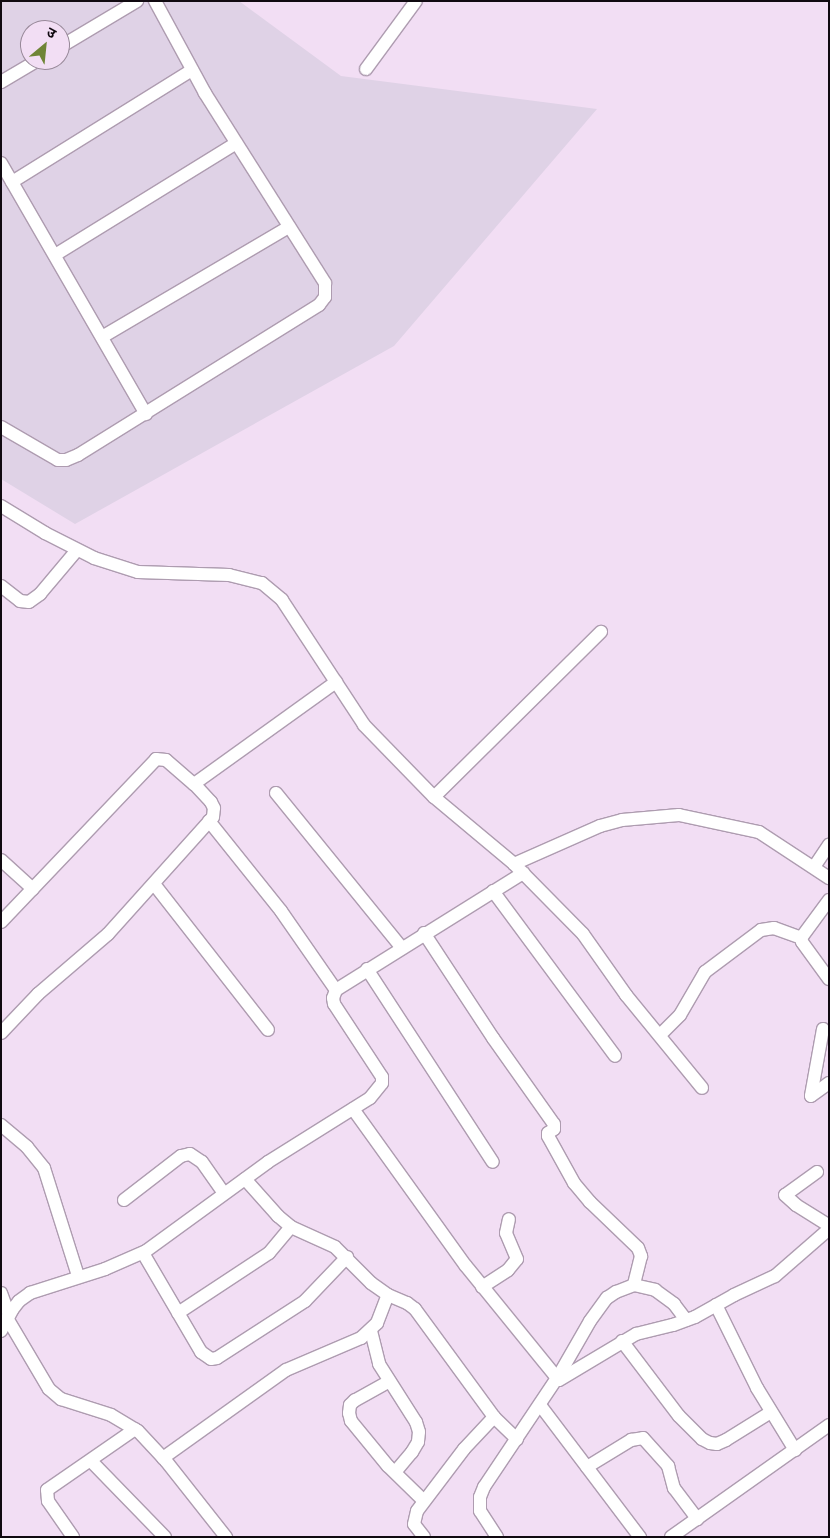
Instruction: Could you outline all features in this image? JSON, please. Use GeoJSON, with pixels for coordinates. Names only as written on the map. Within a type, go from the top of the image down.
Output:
{"type":"FeatureCollection","features":[{"type":"Feature","properties":{"kind":"street"},"geometry":{"type":"LineString","coordinates":[[70,41],[137,1]]}},
{"type":"Feature","properties":{"kind":"street"},"geometry":{"type":"LineString","coordinates":[[1,428],[58,460],[66,460],[78,455],[146,414],[319,305],[325,297],[325,283],[236,143],[192,70],[155,1]]}},
{"type":"Feature","properties":{"kind":"street"},"geometry":{"type":"LineString","coordinates":[[366,69],[416,1]]}},
{"type":"Feature","properties":{"kind":"street"},"geometry":{"type":"LineString","coordinates":[[1,82],[21,70]]}},
{"type":"Feature","properties":{"kind":"street"},"geometry":{"type":"LineString","coordinates":[[12,182],[192,70]]}},
{"type":"Feature","properties":{"kind":"street"},"geometry":{"type":"LineString","coordinates":[[54,255],[236,143]]}},
{"type":"Feature","properties":{"kind":"street"},"geometry":{"type":"LineString","coordinates":[[1,163],[146,414]]}},
{"type":"Feature","properties":{"kind":"street"},"geometry":{"type":"LineString","coordinates":[[102,338],[289,226]]}},
{"type":"Feature","properties":{"kind":"street"},"geometry":{"type":"LineString","coordinates":[[1,506],[94,558],[138,572],[229,575],[262,584],[282,600],[364,725],[434,797],[519,868],[583,934],[626,995],[702,1088]]}},
{"type":"Feature","properties":{"kind":"street"},"geometry":{"type":"LineString","coordinates":[[1,586],[20,601],[29,602],[40,594],[78,550]]}},
{"type":"Feature","properties":{"kind":"street"},"geometry":{"type":"LineString","coordinates":[[434,797],[601,632]]}},
{"type":"Feature","properties":{"kind":"street"},"geometry":{"type":"LineString","coordinates":[[194,784],[336,682]]}},
{"type":"Feature","properties":{"kind":"street"},"geometry":{"type":"LineString","coordinates":[[1,922],[156,759],[166,760],[194,784],[214,808],[213,817],[108,934],[38,994],[1,1033]]}},
{"type":"Feature","properties":{"kind":"street"},"geometry":{"type":"LineString","coordinates":[[276,792],[402,948]]}},
{"type":"Feature","properties":{"kind":"street"},"geometry":{"type":"LineString","coordinates":[[1,1331],[19,1300],[30,1293],[78,1276],[105,1269],[143,1252],[224,1193],[378,1090],[382,1077],[334,1004],[333,998],[336,990],[493,891],[519,868],[600,826],[622,820],[680,815],[759,832],[829,878]]}},
{"type":"Feature","properties":{"kind":"street"},"geometry":{"type":"LineString","coordinates":[[209,821],[281,911],[336,990]]}},
{"type":"Feature","properties":{"kind":"street"},"geometry":{"type":"LineString","coordinates":[[814,867],[829,845]]}},
{"type":"Feature","properties":{"kind":"street"},"geometry":{"type":"LineString","coordinates":[[1,860],[33,888]]}},
{"type":"Feature","properties":{"kind":"street"},"geometry":{"type":"LineString","coordinates":[[154,884],[268,1030]]}},
{"type":"Feature","properties":{"kind":"street"},"geometry":{"type":"LineString","coordinates":[[493,891],[615,1056]]}},
{"type":"Feature","properties":{"kind":"street"},"geometry":{"type":"LineString","coordinates":[[801,938],[829,900]]}},
{"type":"Feature","properties":{"kind":"street"},"geometry":{"type":"LineString","coordinates":[[660,1035],[680,1015],[705,972],[761,930],[774,928],[801,938],[829,979]]}},
{"type":"Feature","properties":{"kind":"street"},"geometry":{"type":"LineString","coordinates":[[424,933],[554,1124],[554,1129],[548,1133],[548,1136],[574,1184],[638,1248],[640,1256],[634,1285]]}},
{"type":"Feature","properties":{"kind":"street"},"geometry":{"type":"LineString","coordinates":[[367,969],[493,1162]]}},
{"type":"Feature","properties":{"kind":"street"},"geometry":{"type":"LineString","coordinates":[[823,1029],[812,1096],[829,1083]]}},
{"type":"Feature","properties":{"kind":"street"},"geometry":{"type":"LineString","coordinates":[[352,1109],[482,1287],[556,1380]]}},
{"type":"Feature","properties":{"kind":"street"},"geometry":{"type":"LineString","coordinates":[[1,1125],[27,1147],[44,1168],[78,1276]]}},
{"type":"Feature","properties":{"kind":"street"},"geometry":{"type":"LineString","coordinates":[[124,1200],[181,1156],[190,1154],[202,1162],[224,1193]]}},
{"type":"Feature","properties":{"kind":"street"},"geometry":{"type":"LineString","coordinates":[[556,1380],[636,1334],[686,1320],[775,1276],[829,1227],[796,1205],[786,1195],[817,1172]]}},
{"type":"Feature","properties":{"kind":"street"},"geometry":{"type":"LineString","coordinates":[[245,1179],[291,1228],[327,1242],[348,1257],[371,1283],[388,1295],[407,1303],[422,1316],[494,1417],[517,1439]]}},
{"type":"Feature","properties":{"kind":"street"},"geometry":{"type":"LineString","coordinates":[[482,1287],[515,1262],[516,1256],[506,1233],[509,1219]]}},
{"type":"Feature","properties":{"kind":"street"},"geometry":{"type":"LineString","coordinates":[[178,1313],[269,1253],[291,1228]]}},
{"type":"Feature","properties":{"kind":"street"},"geometry":{"type":"LineString","coordinates":[[143,1252],[201,1352],[211,1359],[217,1358],[305,1301],[348,1257]]}},
{"type":"Feature","properties":{"kind":"street"},"geometry":{"type":"LineString","coordinates":[[497,1537],[480,1511],[480,1497],[484,1487],[540,1405],[598,1309],[616,1292],[634,1285],[655,1290],[664,1295],[686,1320]]}},
{"type":"Feature","properties":{"kind":"street"},"geometry":{"type":"LineString","coordinates":[[1,1293],[8,1316],[46,1384],[56,1396],[111,1415],[135,1429],[163,1458],[226,1537]]}},
{"type":"Feature","properties":{"kind":"street"},"geometry":{"type":"LineString","coordinates":[[163,1458],[286,1370],[344,1347],[371,1331],[377,1323],[388,1295]]}},
{"type":"Feature","properties":{"kind":"street"},"geometry":{"type":"LineString","coordinates":[[716,1305],[771,1412],[795,1450]]}},
{"type":"Feature","properties":{"kind":"street"},"geometry":{"type":"LineString","coordinates":[[371,1331],[377,1359],[388,1382],[416,1422],[419,1432],[418,1442],[395,1472]]}},
{"type":"Feature","properties":{"kind":"street"},"geometry":{"type":"LineString","coordinates":[[622,1341],[680,1416],[702,1439],[710,1443],[717,1444],[726,1440],[771,1412]]}},
{"type":"Feature","properties":{"kind":"street"},"geometry":{"type":"LineString","coordinates":[[388,1382],[355,1400],[350,1406],[349,1413],[357,1429],[424,1501]]}},
{"type":"Feature","properties":{"kind":"street"},"geometry":{"type":"LineString","coordinates":[[540,1405],[640,1537]]}},
{"type":"Feature","properties":{"kind":"street"},"geometry":{"type":"LineString","coordinates":[[424,1537],[413,1520],[424,1501],[464,1449],[494,1417]]}},
{"type":"Feature","properties":{"kind":"street"},"geometry":{"type":"LineString","coordinates":[[671,1537],[829,1425]]}},
{"type":"Feature","properties":{"kind":"street"},"geometry":{"type":"LineString","coordinates":[[73,1537],[48,1501],[47,1490],[135,1429]]}},
{"type":"Feature","properties":{"kind":"street"},"geometry":{"type":"LineString","coordinates":[[587,1467],[631,1440],[643,1438],[668,1466],[674,1488],[698,1519]]}},
{"type":"Feature","properties":{"kind":"street"},"geometry":{"type":"LineString","coordinates":[[91,1461],[165,1537]]}},
{"type":"Feature","properties":{"kind":"shaded area"},"geometry":{"type":"Polygon","coordinates":[[[1,1],[239,1],[341,76],[597,109],[394,346],[75,524],[1,479],[1,1]]]}}]}
